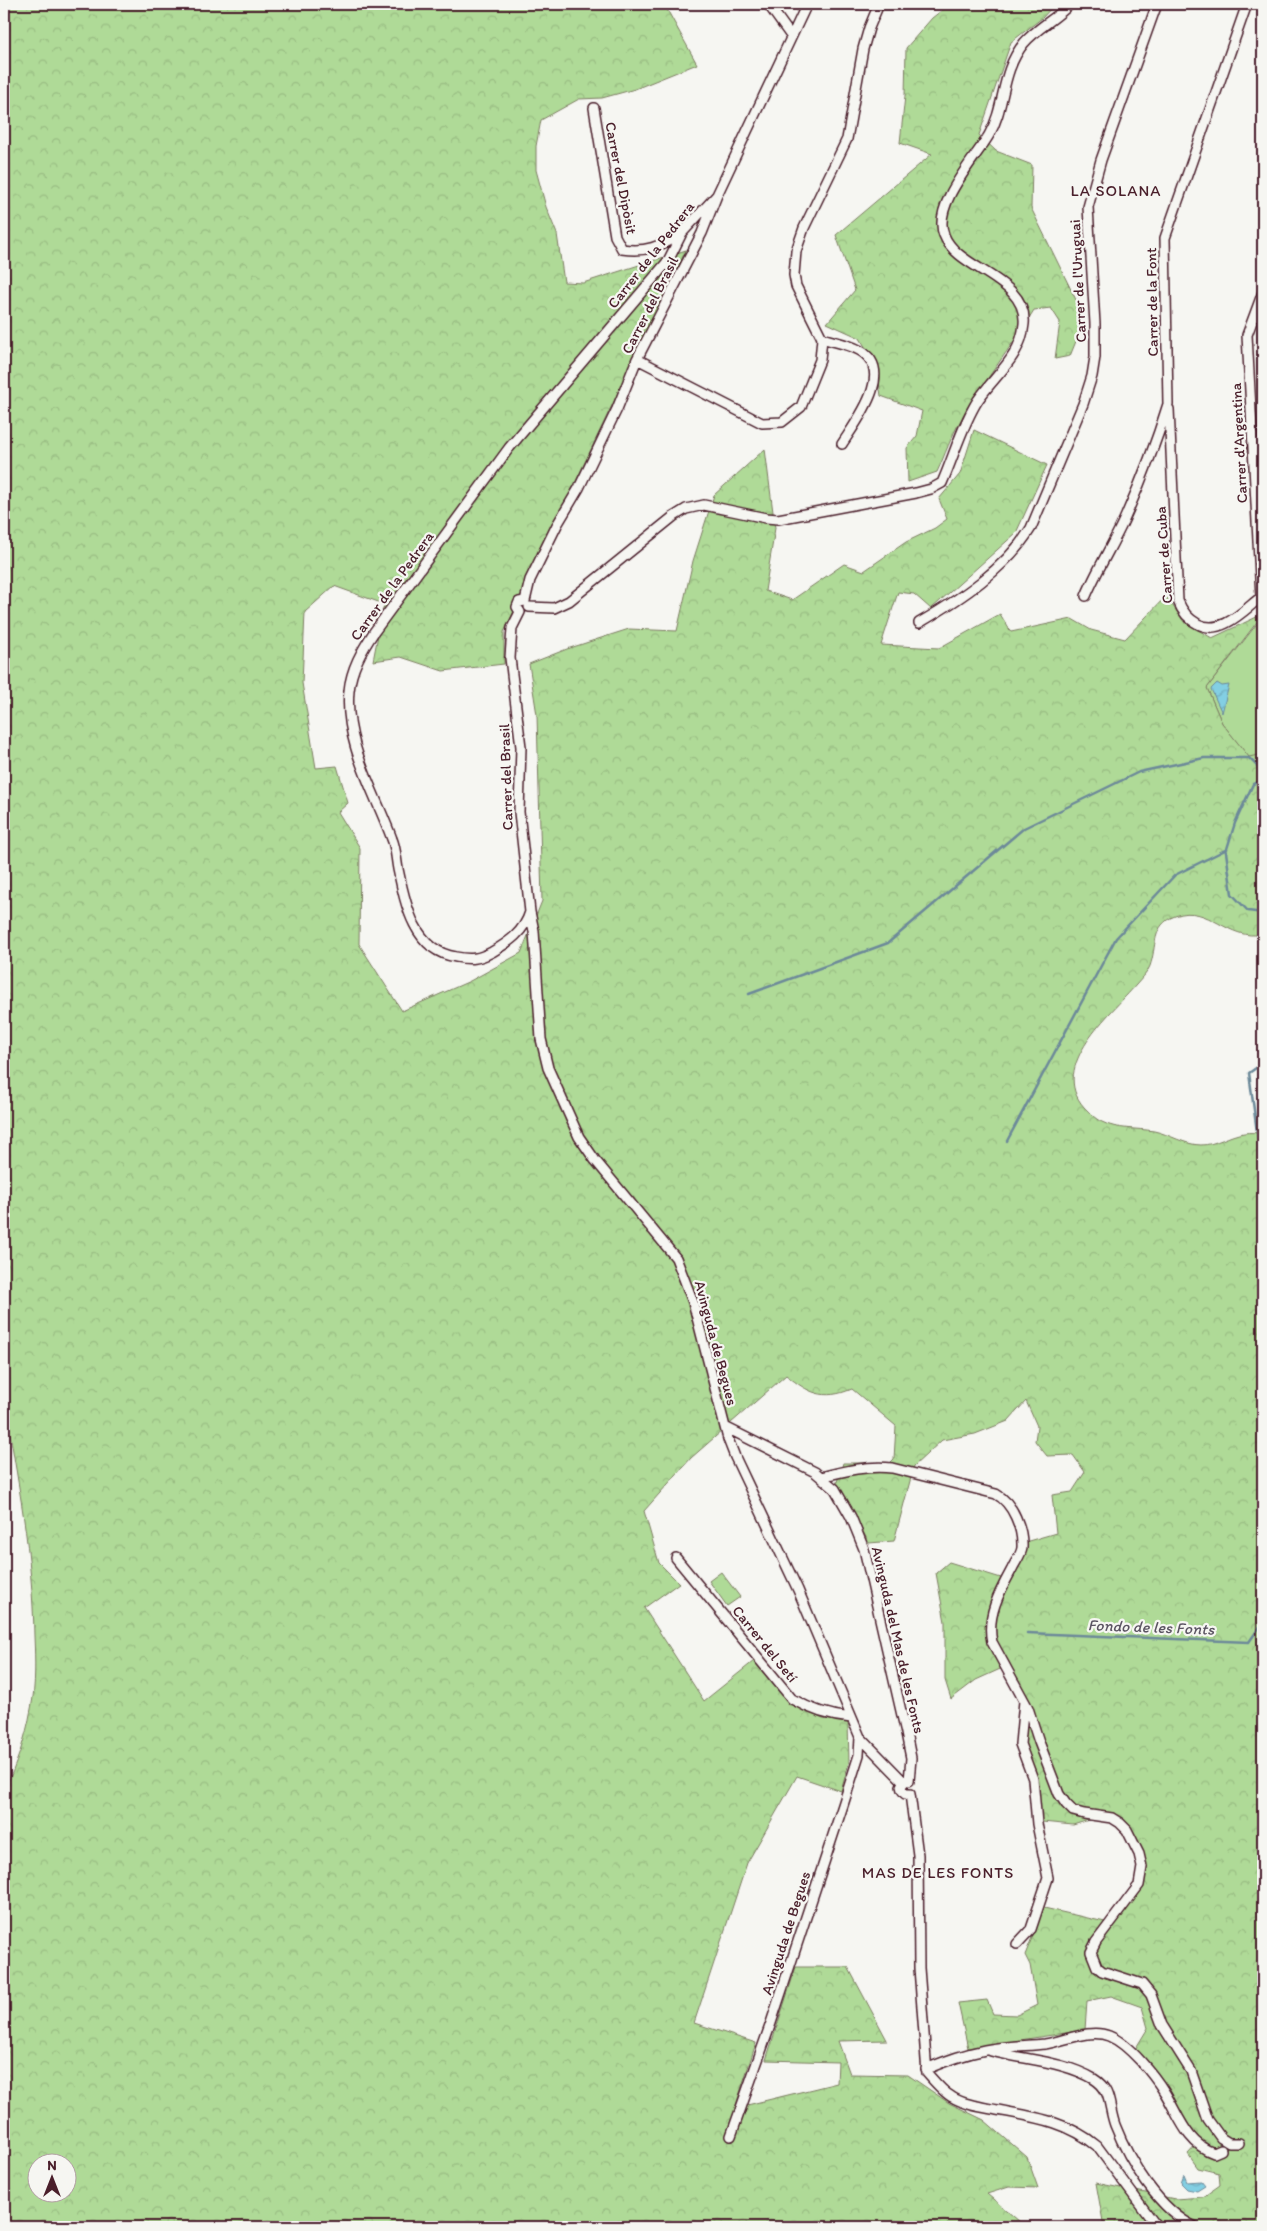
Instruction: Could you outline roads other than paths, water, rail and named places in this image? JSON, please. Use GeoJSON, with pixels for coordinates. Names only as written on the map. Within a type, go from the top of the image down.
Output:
{"type":"FeatureCollection","features":[{"type":"Feature","properties":{"kind":"street"},"geometry":{"type":"LineString","coordinates":[[768,4],[791,36]]}},
{"type":"Feature","properties":{"kind":"street","name":"Carrer del Brasil"},"geometry":{"type":"LineString","coordinates":[[530,912],[519,812],[521,747],[510,658],[512,628],[520,612],[517,609],[518,604],[527,604],[530,580],[557,525],[583,479],[637,359],[702,233],[717,195],[807,4]]}},
{"type":"Feature","properties":{"kind":"street"},"geometry":{"type":"LineString","coordinates":[[637,359],[752,420],[762,423],[782,422],[801,407],[820,360],[822,338],[796,286],[794,275],[796,251],[804,228],[847,140],[863,49],[879,4]]}},
{"type":"Feature","properties":{"kind":"street"},"geometry":{"type":"LineString","coordinates":[[527,604],[554,608],[569,601],[673,517],[686,509],[704,505],[778,519],[916,493],[931,489],[942,483],[978,400],[1017,352],[1024,322],[1019,301],[1012,292],[965,258],[946,240],[942,227],[943,209],[990,133],[1014,58],[1025,43],[1070,4]]}},
{"type":"Feature","properties":{"kind":"street","name":"Carrer de l'Uruguai"},"geometry":{"type":"LineString","coordinates":[[919,623],[957,601],[1023,541],[1032,528],[1083,404],[1092,376],[1095,357],[1096,324],[1088,207],[1101,160],[1157,4]]}},
{"type":"Feature","properties":{"kind":"street","name":"Carrer de la Font"},"geometry":{"type":"LineString","coordinates":[[1086,596],[1096,572],[1124,520],[1168,404],[1164,238],[1246,4]]}},
{"type":"Feature","properties":{"kind":"street","name":"Carrer del Dipòsit"},"geometry":{"type":"LineString","coordinates":[[594,108],[614,236],[622,249],[638,251],[665,243],[682,233]]}},
{"type":"Feature","properties":{"kind":"street","name":"Carrer de la Pedrera"},"geometry":{"type":"LineString","coordinates":[[530,912],[521,931],[506,943],[476,959],[449,956],[438,951],[418,932],[405,901],[394,843],[360,761],[351,730],[349,691],[355,664],[374,632],[509,448],[668,260],[682,233],[717,195]]}},
{"type":"Feature","properties":{"kind":"street","name":"Carrer d'Argentina"},"geometry":{"type":"LineString","coordinates":[[1261,597],[1247,335],[1263,292]]}},
{"type":"Feature","properties":{"kind":"street"},"geometry":{"type":"LineString","coordinates":[[822,338],[859,350],[868,356],[875,375],[873,389],[861,414],[842,444]]}},
{"type":"Feature","properties":{"kind":"street","name":"Carrer de Cuba"},"geometry":{"type":"LineString","coordinates":[[1168,404],[1178,601],[1180,607],[1194,622],[1204,627],[1214,628],[1220,627],[1261,597]]}},
{"type":"Feature","properties":{"kind":"street","name":"Avinguda de Begues"},"geometry":{"type":"LineString","coordinates":[[530,912],[537,964],[541,1039],[548,1068],[579,1136],[595,1160],[676,1258],[694,1302],[725,1427],[735,1457],[823,1647],[860,1737],[906,1782]]}},
{"type":"Feature","properties":{"kind":"street","name":"Avinguda del Mas de les Fonts"},"geometry":{"type":"LineString","coordinates":[[725,1427],[815,1472],[835,1489],[851,1517],[864,1549],[911,1758],[906,1782],[914,1788],[910,1794],[918,1855],[920,1968],[926,2069]]}},
{"type":"Feature","properties":{"kind":"street"},"geometry":{"type":"LineString","coordinates":[[821,1477],[845,1471],[880,1467],[892,1468],[996,1494],[1008,1504],[1014,1514],[1022,1547],[992,1614],[990,1632],[998,1656],[1024,1701],[1059,1794],[1066,1804],[1079,1813],[1112,1818],[1120,1823],[1127,1830],[1139,1854],[1142,1867],[1139,1885],[1096,1942],[1092,1952],[1093,1959],[1102,1971],[1142,1984],[1151,1995],[1162,2024],[1191,2070],[1208,2120],[1221,2138],[1229,2143],[1239,2143]]}},
{"type":"Feature","properties":{"kind":"street","name":"Carrer del Setí"},"geometry":{"type":"LineString","coordinates":[[676,1558],[792,1699],[809,1708],[836,1716],[851,1718]]}},
{"type":"Feature","properties":{"kind":"street"},"geometry":{"type":"LineString","coordinates":[[1017,1944],[1032,1929],[1048,1878],[1037,1824],[1033,1779],[1020,1744],[1024,1701]]}},
{"type":"Feature","properties":{"kind":"street","name":"Avinguda de Begues"},"geometry":{"type":"LineString","coordinates":[[731,2136],[771,2023],[846,1797],[859,1755],[860,1737]]}},
{"type":"Feature","properties":{"kind":"street"},"geometry":{"type":"LineString","coordinates":[[1157,2227],[1097,2146],[1085,2137],[1073,2129],[1055,2122],[973,2105],[952,2097],[927,2073],[926,2069],[986,2050],[1045,2044],[1086,2035],[1107,2035],[1127,2049],[1159,2084],[1177,2118],[1196,2142],[1206,2150],[1214,2153],[1221,2150]]}},
{"type":"Feature","properties":{"kind":"street"},"geometry":{"type":"LineString","coordinates":[[986,2050],[1070,2069],[1094,2079],[1107,2091],[1114,2123],[1125,2150],[1133,2162],[1158,2197],[1179,2218],[1195,2227]]}},
{"type":"Feature","properties":{"kind":"water"},"geometry":{"type":"Polygon","coordinates":[[[1217,683],[1222,686],[1229,685],[1222,713],[1211,689],[1217,683]]]}},
{"type":"Feature","properties":{"kind":"water"},"geometry":{"type":"Polygon","coordinates":[[[1184,2175],[1187,2182],[1201,2181],[1205,2186],[1197,2191],[1187,2189],[1181,2183],[1184,2175]]]}},
{"type":"Feature","properties":{"kind":"waterway"},"geometry":{"type":"LineString","coordinates":[[749,994],[888,943],[1024,828],[1139,772],[1204,758],[1249,758],[1263,772]]}},
{"type":"Feature","properties":{"kind":"waterway"},"geometry":{"type":"LineString","coordinates":[[1263,780],[1253,784],[1235,823],[1226,852],[1232,894],[1248,911],[1263,913]]}},
{"type":"Feature","properties":{"kind":"waterway"},"geometry":{"type":"LineString","coordinates":[[1007,1141],[1116,938],[1175,875],[1227,849]]}},
{"type":"Feature","properties":{"kind":"waterway","name":"Fondo de les Fonts"},"geometry":{"type":"LineString","coordinates":[[1263,1063],[1249,1073],[1263,1176]]}},
{"type":"Feature","properties":{"kind":"waterway","name":"Fondo de les Fonts"},"geometry":{"type":"LineString","coordinates":[[1027,1633],[1249,1642],[1263,1622]]}},
{"type":"Feature","properties":{"kind":"district","name":"LA SOLANA"},"geometry":{"type":"Point","coordinates":[1116,190]}},
{"type":"Feature","properties":{"kind":"district","name":"MAS DE LES FONTS"},"geometry":{"type":"Point","coordinates":[938,1872]}}]}
